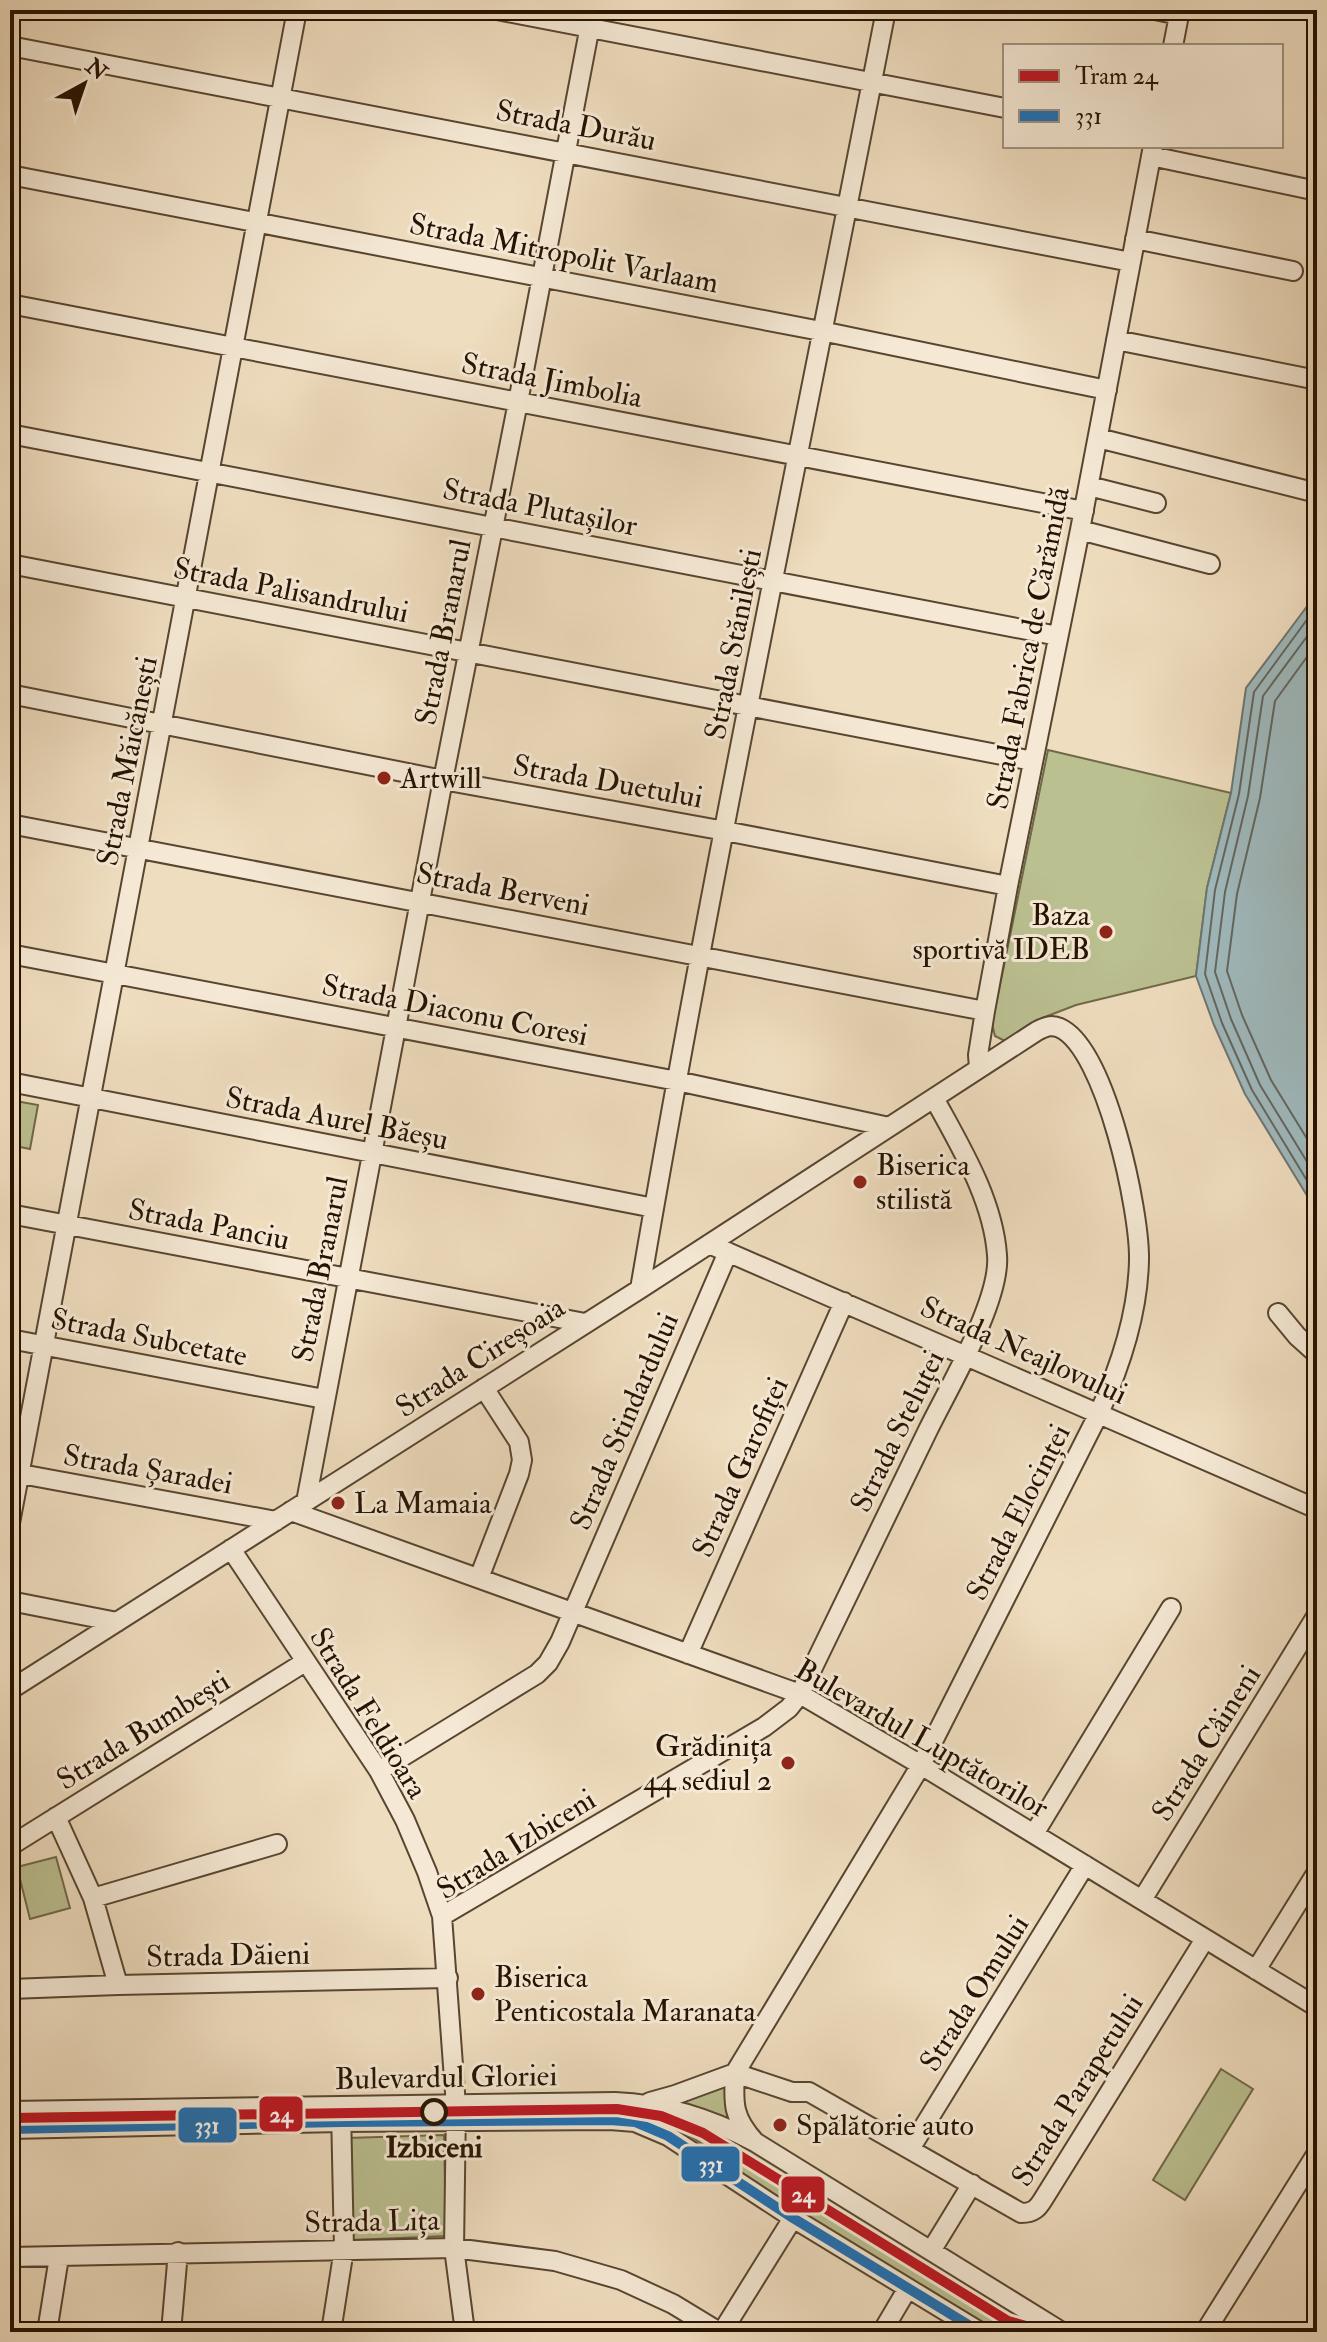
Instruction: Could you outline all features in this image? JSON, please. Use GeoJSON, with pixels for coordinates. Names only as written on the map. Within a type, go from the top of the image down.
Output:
{"type":"FeatureCollection","features":[{"type":"Feature","properties":{"kind":"street","name":"Strada Măicănești"},"geometry":{"type":"LineString","coordinates":[[10,1523],[15,1472],[44,1346],[116,974],[297,10]]}},
{"type":"Feature","properties":{"kind":"street"},"geometry":{"type":"LineString","coordinates":[[497,10],[591,19],[872,83],[1003,108]]}},
{"type":"Feature","properties":{"kind":"street","name":"Strada Stănilești"},"geometry":{"type":"LineString","coordinates":[[640,1289],[821,331],[886,10]]}},
{"type":"Feature","properties":{"kind":"street"},"geometry":{"type":"LineString","coordinates":[[1155,10],[1180,12],[1173,44]]}},
{"type":"Feature","properties":{"kind":"street","name":"Strada Branarul"},"geometry":{"type":"LineString","coordinates":[[291,1511],[324,1399],[591,19]]}},
{"type":"Feature","properties":{"kind":"street","name":"Strada Durău"},"geometry":{"type":"LineString","coordinates":[[10,46],[1131,262]]}},
{"type":"Feature","properties":{"kind":"street"},"geometry":{"type":"LineString","coordinates":[[1152,151],[1317,191]]}},
{"type":"Feature","properties":{"kind":"street","name":"Strada Fabrica de Cărămidă"},"geometry":{"type":"LineString","coordinates":[[979,1068],[985,1011],[1008,886],[1107,390],[1121,341],[1131,262],[1152,151]]}},
{"type":"Feature","properties":{"kind":"street","name":"Strada Mitropolit Varlaam"},"geometry":{"type":"LineString","coordinates":[[10,175],[821,331],[1107,390]]}},
{"type":"Feature","properties":{"kind":"street"},"geometry":{"type":"LineString","coordinates":[[1135,239],[1293,271]]}},
{"type":"Feature","properties":{"kind":"street","name":"Strada Jimbolia"},"geometry":{"type":"LineString","coordinates":[[10,304],[1084,511]]}},
{"type":"Feature","properties":{"kind":"street"},"geometry":{"type":"LineString","coordinates":[[1121,341],[1317,380]]}},
{"type":"Feature","properties":{"kind":"street","name":"Strada Plutașilor"},"geometry":{"type":"LineString","coordinates":[[10,434],[1058,636]]}},
{"type":"Feature","properties":{"kind":"street"},"geometry":{"type":"LineString","coordinates":[[1098,438],[1317,493]]}},
{"type":"Feature","properties":{"kind":"street"},"geometry":{"type":"LineString","coordinates":[[1089,486],[1156,503]]}},
{"type":"Feature","properties":{"kind":"street"},"geometry":{"type":"LineString","coordinates":[[1080,530],[1210,564]]}},
{"type":"Feature","properties":{"kind":"street","name":"Strada Palisandrului"},"geometry":{"type":"LineString","coordinates":[[10,564],[1033,761]]}},
{"type":"Feature","properties":{"kind":"street","name":"Strada Duetului"},"geometry":{"type":"LineString","coordinates":[[10,694],[443,780],[1008,886]]}},
{"type":"Feature","properties":{"kind":"street","name":"Strada Berveni"},"geometry":{"type":"LineString","coordinates":[[10,824],[985,1011]]}},
{"type":"Feature","properties":{"kind":"street","name":"Strada Diaconu Coresi"},"geometry":{"type":"LineString","coordinates":[[10,954],[677,1081],[889,1127]]}},
{"type":"Feature","properties":{"kind":"street","name":"Strada Elocinței"},"geometry":{"type":"LineString","coordinates":[[735,2073],[921,1765],[1099,1413],[1131,1325],[1139,1258],[1136,1217],[1128,1172],[1091,1066],[1077,1044],[1061,1029],[1047,1026],[979,1068]]}},
{"type":"Feature","properties":{"kind":"street","name":"Strada Cireșoaia"},"geometry":{"type":"LineString","coordinates":[[10,1690],[640,1289],[979,1068]]}},
{"type":"Feature","properties":{"kind":"street","name":"Strada Aurel Băeșu"},"geometry":{"type":"LineString","coordinates":[[10,1082],[654,1208]]}},
{"type":"Feature","properties":{"kind":"street","name":"Strada Steluței"},"geometry":{"type":"LineString","coordinates":[[800,1694],[995,1287],[997,1256],[993,1229],[981,1191],[934,1098]]}},
{"type":"Feature","properties":{"kind":"street","name":"Strada Panciu"},"geometry":{"type":"LineString","coordinates":[[10,1214],[585,1323]]}},
{"type":"Feature","properties":{"kind":"street","name":"Strada Neajlovului"},"geometry":{"type":"LineString","coordinates":[[709,1244],[1317,1509]]}},
{"type":"Feature","properties":{"kind":"street","name":"Strada Stindardului"},"geometry":{"type":"LineString","coordinates":[[379,1771],[537,1674],[548,1663],[573,1612],[728,1252]]}},
{"type":"Feature","properties":{"kind":"street","name":"Strada Garofiței"},"geometry":{"type":"LineString","coordinates":[[688,1654],[844,1302]]}},
{"type":"Feature","properties":{"kind":"street"},"geometry":{"type":"LineString","coordinates":[[1278,1313],[1317,1354]]}},
{"type":"Feature","properties":{"kind":"street","name":"Strada Subcetate"},"geometry":{"type":"LineString","coordinates":[[10,1339],[324,1399]]}},
{"type":"Feature","properties":{"kind":"street"},"geometry":{"type":"LineString","coordinates":[[479,1578],[522,1460],[519,1442],[484,1388]]}},
{"type":"Feature","properties":{"kind":"street","name":"Strada Șaradei"},"geometry":{"type":"LineString","coordinates":[[15,1472],[291,1511]]}},
{"type":"Feature","properties":{"kind":"street","name":"Bulevardul Luptătorilor"},"geometry":{"type":"LineString","coordinates":[[291,1511],[800,1694],[1317,2007]]}},
{"type":"Feature","properties":{"kind":"street","name":"Strada Feldioara"},"geometry":{"type":"LineString","coordinates":[[231,1549],[379,1771],[405,1820],[442,1916]]}},
{"type":"Feature","properties":{"kind":"street"},"geometry":{"type":"LineString","coordinates":[[10,1601],[117,1622]]}},
{"type":"Feature","properties":{"kind":"street"},"geometry":{"type":"LineString","coordinates":[[1034,1834],[1171,1608]]}},
{"type":"Feature","properties":{"kind":"street","name":"Strada Câineni"},"geometry":{"type":"LineString","coordinates":[[1142,1900],[1317,1615]]}},
{"type":"Feature","properties":{"kind":"street","name":"Strada Bumbești"},"geometry":{"type":"LineString","coordinates":[[10,1846],[305,1662]]}},
{"type":"Feature","properties":{"kind":"street","name":"Strada Izbiceni"},"geometry":{"type":"LineString","coordinates":[[465,2332],[454,2248],[456,2114],[442,1916],[752,1735],[789,1708],[800,1694]]}},
{"type":"Feature","properties":{"kind":"street"},"geometry":{"type":"LineString","coordinates":[[56,1817],[93,1898],[118,1985]]}},
{"type":"Feature","properties":{"kind":"street"},"geometry":{"type":"LineString","coordinates":[[93,1898],[277,1844]]}},
{"type":"Feature","properties":{"kind":"street","name":"Strada Omului"},"geometry":{"type":"LineString","coordinates":[[910,2149],[1085,1865]]}},
{"type":"Feature","properties":{"kind":"street"},"geometry":{"type":"LineString","coordinates":[[1256,1970],[1317,1872]]}},
{"type":"Feature","properties":{"kind":"street","name":"Strada Parapetului"},"geometry":{"type":"LineString","coordinates":[[735,2073],[792,2092],[809,2092],[1021,2213],[1030,2213],[1037,2209],[1205,1939]]}},
{"type":"Feature","properties":{"kind":"street","name":"Strada Dăieni"},"geometry":{"type":"LineString","coordinates":[[10,1989],[448,1978]]}},
{"type":"Feature","properties":{"kind":"street"},"geometry":{"type":"LineString","coordinates":[[643,2103],[735,2073],[734,2110],[744,2131],[755,2142]]}},
{"type":"Feature","properties":{"kind":"street"},"geometry":{"type":"LineString","coordinates":[[643,2103],[635,2122],[668,2136],[793,2218],[980,2332]]}},
{"type":"Feature","properties":{"kind":"street"},"geometry":{"type":"LineString","coordinates":[[643,2103],[699,2116],[755,2142],[1062,2332]]}},
{"type":"Feature","properties":{"kind":"street","name":"Bulevardul Gloriei"},"geometry":{"type":"LineString","coordinates":[[10,2111],[456,2114],[643,2103]]}},
{"type":"Feature","properties":{"kind":"street","name":"Bulevardul Gloriei"},"geometry":{"type":"LineString","coordinates":[[456,2114],[635,2122]]}},
{"type":"Feature","properties":{"kind":"street"},"geometry":{"type":"LineString","coordinates":[[331,2332],[344,2249],[341,2115]]}},
{"type":"Feature","properties":{"kind":"street","name":"Bulevardul Gloriei"},"geometry":{"type":"LineString","coordinates":[[10,2129],[341,2115]]}},
{"type":"Feature","properties":{"kind":"street"},"geometry":{"type":"LineString","coordinates":[[1205,2332],[1316,2156]]}},
{"type":"Feature","properties":{"kind":"street","name":"Strada Parapetului"},"geometry":{"type":"LineString","coordinates":[[931,2251],[972,2184]]}},
{"type":"Feature","properties":{"kind":"street"},"geometry":{"type":"LineString","coordinates":[[720,2332],[793,2218]]}},
{"type":"Feature","properties":{"kind":"street","name":"Strada Lița"},"geometry":{"type":"LineString","coordinates":[[10,2257],[454,2248],[555,2261],[621,2280],[673,2304],[720,2332]]}},
{"type":"Feature","properties":{"kind":"street"},"geometry":{"type":"LineString","coordinates":[[171,2332],[178,2252]]}},
{"type":"Feature","properties":{"kind":"street"},"geometry":{"type":"LineString","coordinates":[[47,2332],[59,2257]]}},
{"type":"Feature","properties":{"kind":"street"},"geometry":{"type":"LineString","coordinates":[[882,2332],[908,2288]]}},
{"type":"Feature","properties":{"kind":"green space","name":"Baza sportivă IDEB"},"geometry":{"type":"Polygon","coordinates":[[[1048,750],[1231,793],[1207,888],[1196,976],[1076,1005],[1045,1017],[1005,1041],[995,1036],[992,1024],[1048,750]]]}},
{"type":"Feature","properties":{"kind":"green space"},"geometry":{"type":"Polygon","coordinates":[[[10,1100],[38,1105],[30,1149],[10,1145],[10,1100]]]}},
{"type":"Feature","properties":{"kind":"green space"},"geometry":{"type":"Polygon","coordinates":[[[56,1857],[70,1908],[30,1919],[17,1867],[56,1857]]]}},
{"type":"Feature","properties":{"kind":"green space"},"geometry":{"type":"Polygon","coordinates":[[[1221,2069],[1253,2089],[1185,2200],[1153,2180],[1221,2069]]]}},
{"type":"Feature","properties":{"kind":"green space"},"geometry":{"type":"Polygon","coordinates":[[[726,2084],[737,2130],[671,2104],[726,2084]]]}},
{"type":"Feature","properties":{"kind":"green space"},"geometry":{"type":"Polygon","coordinates":[[[673,2125],[709,2148],[718,2134],[740,2142],[1026,2317],[1017,2332],[997,2332],[925,2287],[892,2273],[668,2129],[673,2125]]]}},
{"type":"Feature","properties":{"kind":"green space"},"geometry":{"type":"Polygon","coordinates":[[[444,2135],[446,2236],[353,2240],[347,2138],[444,2135]]]}},
{"type":"Feature","properties":{"kind":"water"},"geometry":{"type":"Polygon","coordinates":[[[1317,593],[1317,1212],[1245,1094],[1196,976],[1207,888],[1231,793],[1246,688],[1317,593]]]}},
{"type":"Feature","properties":{"kind":"tram line","name":"24"},"geometry":{"type":"LineString","coordinates":[[10,2118],[617,2109],[661,2116],[703,2133],[1008,2321],[1036,2332]]}},
{"type":"Feature","properties":{"kind":"transit line","name":"331"},"geometry":{"type":"LineString","coordinates":[[10,2129],[342,2122],[635,2122],[668,2136],[793,2218],[980,2332]]}},
{"type":"Feature","properties":{"kind":"place","name":"Artwill"},"geometry":{"type":"Point","coordinates":[384,778]}},
{"type":"Feature","properties":{"kind":"place","name":"Baza sportivă IDEB"},"geometry":{"type":"Point","coordinates":[1106,932]}},
{"type":"Feature","properties":{"kind":"place","name":"Biserica stilistă"},"geometry":{"type":"Point","coordinates":[860,1182]}},
{"type":"Feature","properties":{"kind":"place","name":"La Mamaia"},"geometry":{"type":"Point","coordinates":[338,1503]}},
{"type":"Feature","properties":{"kind":"place","name":"Grădinița 44 sediul 2"},"geometry":{"type":"Point","coordinates":[788,1763]}},
{"type":"Feature","properties":{"kind":"place","name":"Biserica Penticostala Maranata"},"geometry":{"type":"Point","coordinates":[478,1994]}},
{"type":"Feature","properties":{"kind":"place","name":"Izbiceni"},"geometry":{"type":"Point","coordinates":[434,2112]}},
{"type":"Feature","properties":{"kind":"place","name":"Spălătorie auto"},"geometry":{"type":"Point","coordinates":[780,2125]}}]}
